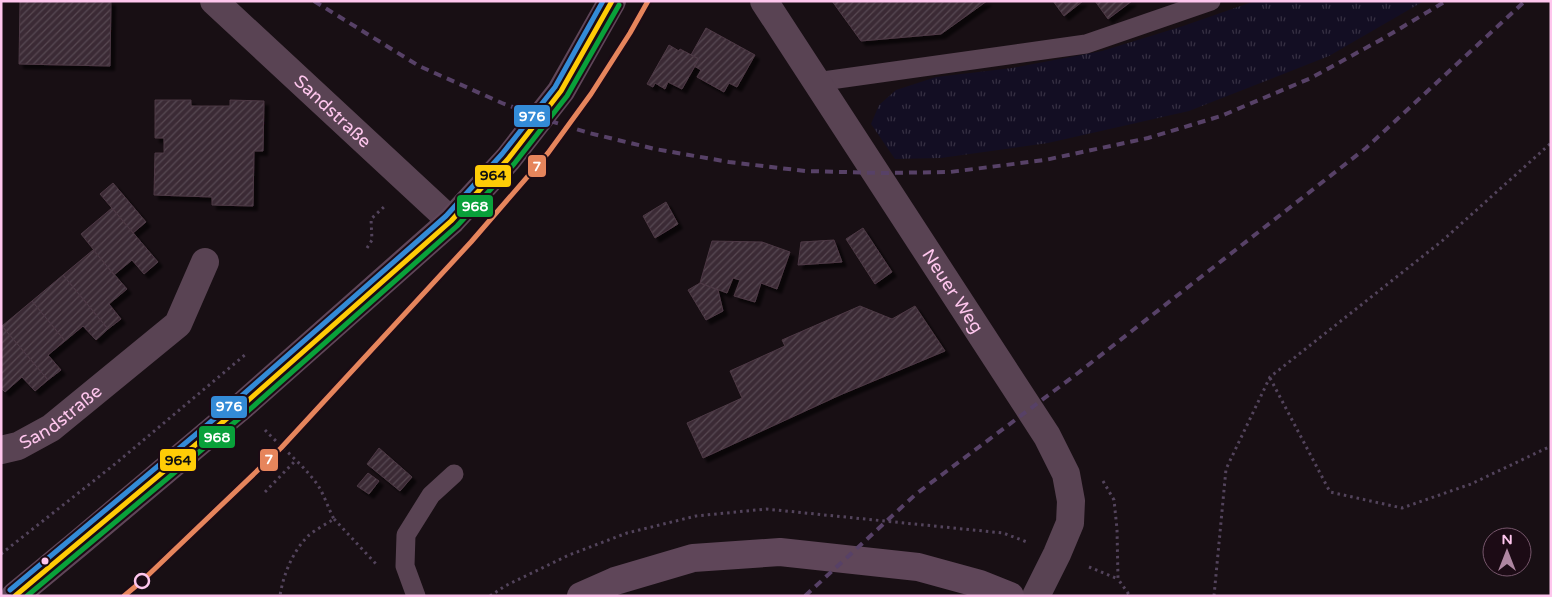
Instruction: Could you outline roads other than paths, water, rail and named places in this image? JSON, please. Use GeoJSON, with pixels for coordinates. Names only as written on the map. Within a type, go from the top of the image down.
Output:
{"type":"FeatureCollection","features":[{"type":"Feature","properties":{"kind":"main road"},"geometry":{"type":"LineString","coordinates":[[15,596],[243,405],[451,221],[508,159],[561,91],[612,1]]}},
{"type":"Feature","properties":{"kind":"main road"},"geometry":{"type":"LineString","coordinates":[[581,596],[615,581],[693,558],[780,552],[918,567],[980,584],[1010,596]]}},
{"type":"Feature","properties":{"kind":"street","name":"Sandstraße"},"geometry":{"type":"LineString","coordinates":[[214,1],[451,221]]}},
{"type":"Feature","properties":{"kind":"street","name":"Neuer Weg"},"geometry":{"type":"LineString","coordinates":[[764,1],[1047,436],[1066,474],[1071,501],[1070,523],[1036,596]]}},
{"type":"Feature","properties":{"kind":"street","name":"Sandstraße"},"geometry":{"type":"LineString","coordinates":[[1,450],[18,446],[51,428],[178,324],[205,262]]}},
{"type":"Feature","properties":{"kind":"lane"},"geometry":{"type":"LineString","coordinates":[[816,82],[1086,44],[1211,1]]}},
{"type":"Feature","properties":{"kind":"lane"},"geometry":{"type":"LineString","coordinates":[[416,596],[405,566],[406,535],[431,495],[454,474]]}},
{"type":"Feature","properties":{"kind":"railway"},"geometry":{"type":"LineString","coordinates":[[314,1],[419,66],[502,103],[589,133],[655,149],[729,162],[805,171],[881,173],[950,172],[1045,160],[1148,138],[1221,116],[1311,78],[1446,1]]}},
{"type":"Feature","properties":{"kind":"railway"},"geometry":{"type":"LineString","coordinates":[[805,596],[916,494],[1078,373],[1366,148],[1525,1]]}}]}
